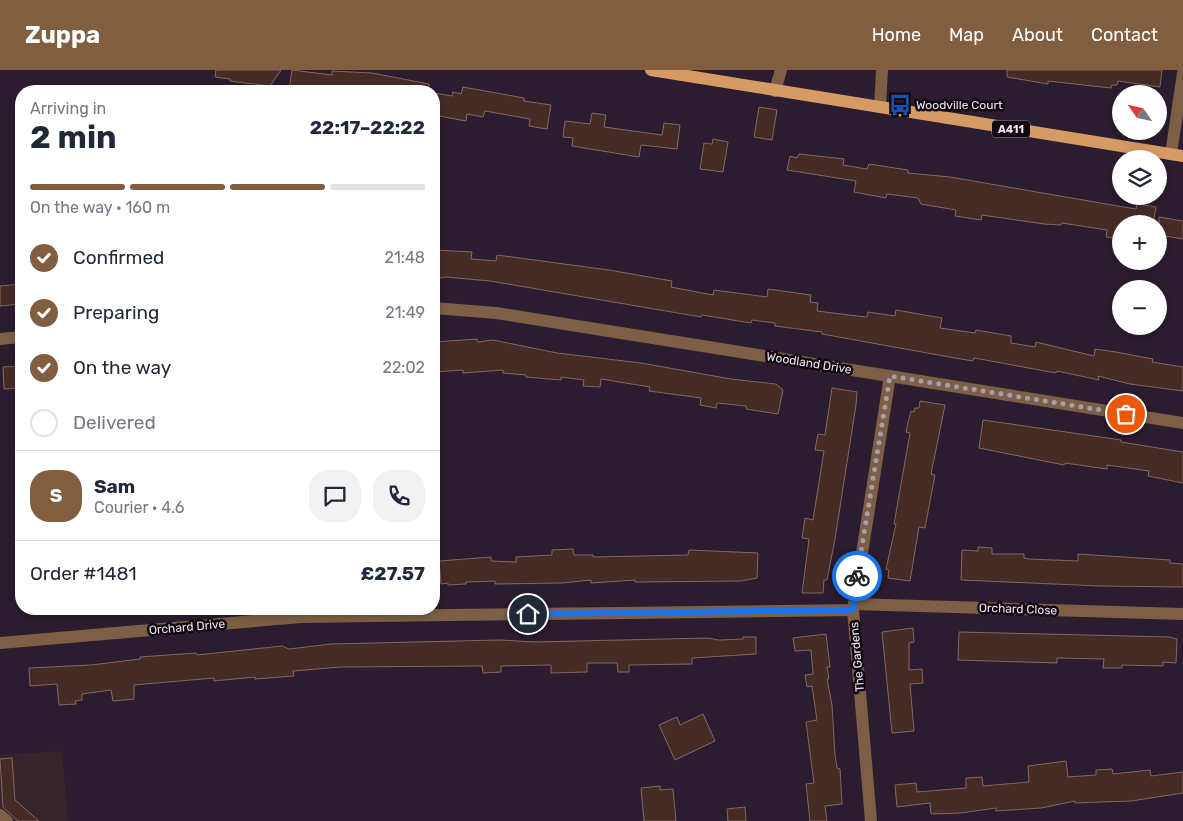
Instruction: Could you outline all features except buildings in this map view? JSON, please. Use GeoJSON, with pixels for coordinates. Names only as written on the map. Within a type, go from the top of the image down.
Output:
{"type":"FeatureCollection","features":[{"type":"Feature","properties":{"kind":"main road","name":"A411"},"geometry":{"type":"LineString","coordinates":[[651,70],[1177,155]]}},
{"type":"Feature","properties":{"kind":"street"},"geometry":{"type":"LineString","coordinates":[[775,91],[781,70]]}},
{"type":"Feature","properties":{"kind":"street"},"geometry":{"type":"LineString","coordinates":[[880,107],[882,70]]}},
{"type":"Feature","properties":{"kind":"street"},"geometry":{"type":"LineString","coordinates":[[1177,155],[1183,73]]}},
{"type":"Feature","properties":{"kind":"street","name":"Woodland Drive"},"geometry":{"type":"LineString","coordinates":[[440,308],[496,313],[1183,423]]}},
{"type":"Feature","properties":{"kind":"street"},"geometry":{"type":"LineString","coordinates":[[0,339],[15,338]]}},
{"type":"Feature","properties":{"kind":"street","name":"The Gardens"},"geometry":{"type":"LineString","coordinates":[[871,821],[854,607],[890,376]]}},
{"type":"Feature","properties":{"kind":"street","name":"Orchard Close"},"geometry":{"type":"LineString","coordinates":[[854,607],[1183,614]]}},
{"type":"Feature","properties":{"kind":"street","name":"Orchard Drive"},"geometry":{"type":"LineString","coordinates":[[440,614],[854,607]]}},
{"type":"Feature","properties":{"kind":"street","name":"Orchard Drive"},"geometry":{"type":"LineString","coordinates":[[0,643],[301,617],[412,615]]}},
{"type":"Feature","properties":{"kind":"street"},"geometry":{"type":"LineString","coordinates":[[0,815],[7,821]]}},
{"type":"Feature","properties":{"kind":"shaded area"},"geometry":{"type":"Polygon","coordinates":[[[62,751],[68,821],[0,821],[0,755],[62,751]]]}},
{"type":"Feature","properties":{"kind":"way so far"},"geometry":{"type":"LineString","coordinates":[[857,576],[890,376],[1126,414]]}},
{"type":"Feature","properties":{"kind":"place","name":"Woodville Court"},"geometry":{"type":"Point","coordinates":[900,105]}},
{"type":"Feature","properties":{"kind":"route"},"geometry":{"type":"LineString","coordinates":[[528,614],[853,610],[857,576]]}}]}
